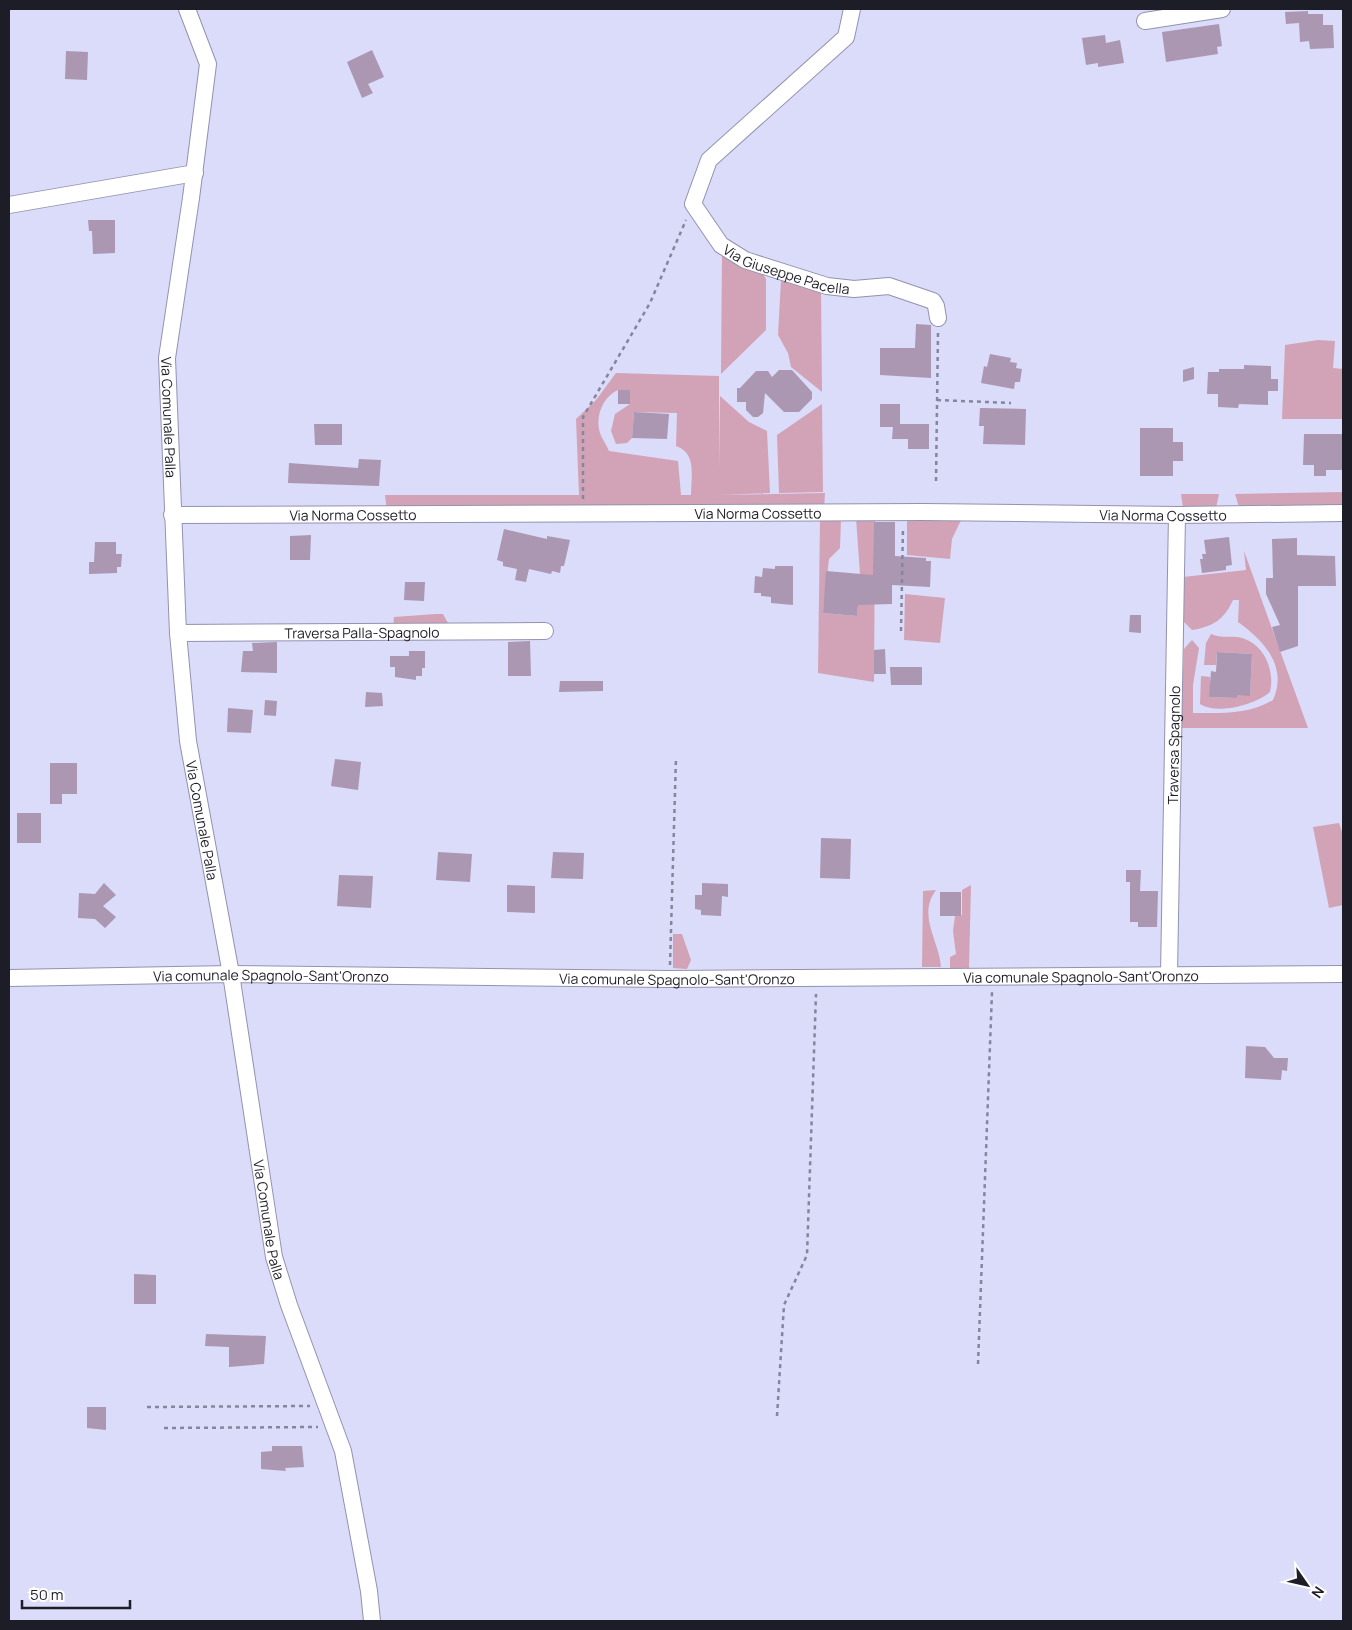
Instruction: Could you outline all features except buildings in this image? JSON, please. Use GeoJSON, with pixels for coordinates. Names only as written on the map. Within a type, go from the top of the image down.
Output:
{"type":"FeatureCollection","features":[{"type":"Feature","properties":{"kind":"street","name":"Via Comunale Palla"},"geometry":{"type":"LineString","coordinates":[[187,9],[208,64],[195,173],[167,358],[178,633],[188,741],[231,974],[274,1257],[289,1305],[327,1406],[346,1470],[369,1591],[372,1621]]}},
{"type":"Feature","properties":{"kind":"street"},"geometry":{"type":"LineString","coordinates":[[693,204],[709,160],[846,37],[852,9]]}},
{"type":"Feature","properties":{"kind":"street"},"geometry":{"type":"LineString","coordinates":[[1145,21],[1222,9]]}},
{"type":"Feature","properties":{"kind":"street"},"geometry":{"type":"LineString","coordinates":[[9,205],[195,173]]}},
{"type":"Feature","properties":{"kind":"street","name":"Via Giuseppe Pacella"},"geometry":{"type":"LineString","coordinates":[[693,204],[721,245],[745,260],[828,286],[854,289],[889,286],[933,302],[936,306],[938,318]]}},
{"type":"Feature","properties":{"kind":"street","name":"Via Norma Cossetto"},"geometry":{"type":"LineString","coordinates":[[172,515],[904,513],[1177,515],[1343,513]]}},
{"type":"Feature","properties":{"kind":"street","name":"Traversa Spagnolo"},"geometry":{"type":"LineString","coordinates":[[1169,975],[1177,515]]}},
{"type":"Feature","properties":{"kind":"street","name":"Traversa Palla-Spagnolo"},"geometry":{"type":"LineString","coordinates":[[178,633],[545,631]]}},
{"type":"Feature","properties":{"kind":"street","name":"Via comunale Spagnolo-Sant'Oronzo"},"geometry":{"type":"LineString","coordinates":[[9,978],[231,974],[669,978],[1343,974]]}},
{"type":"Feature","properties":{"kind":"path"},"geometry":{"type":"LineString","coordinates":[[582,515],[582,417],[650,303],[693,204]]}},
{"type":"Feature","properties":{"kind":"path"},"geometry":{"type":"LineString","coordinates":[[936,481],[938,318]]}},
{"type":"Feature","properties":{"kind":"path"},"geometry":{"type":"LineString","coordinates":[[937,400],[1011,403]]}},
{"type":"Feature","properties":{"kind":"path"},"geometry":{"type":"LineString","coordinates":[[901,631],[904,513]]}},
{"type":"Feature","properties":{"kind":"path"},"geometry":{"type":"LineString","coordinates":[[669,978],[676,758]]}},
{"type":"Feature","properties":{"kind":"path"},"geometry":{"type":"LineString","coordinates":[[978,1364],[992,976]]}},
{"type":"Feature","properties":{"kind":"path"},"geometry":{"type":"LineString","coordinates":[[777,1416],[784,1305],[807,1255],[816,977]]}},
{"type":"Feature","properties":{"kind":"path"},"geometry":{"type":"LineString","coordinates":[[147,1407],[327,1406]]}},
{"type":"Feature","properties":{"kind":"path"},"geometry":{"type":"LineString","coordinates":[[164,1428],[334,1427]]}},
{"type":"Feature","properties":{"kind":"shaded area"},"geometry":{"type":"Polygon","coordinates":[[[722,253],[763,274],[766,279],[766,330],[721,374],[722,253]]]}},
{"type":"Feature","properties":{"kind":"shaded area"},"geometry":{"type":"Polygon","coordinates":[[[781,280],[821,291],[822,392],[791,367],[788,353],[778,335],[781,280]]]}},
{"type":"Feature","properties":{"kind":"shaded area"},"geometry":{"type":"Polygon","coordinates":[[[1318,340],[1335,341],[1333,368],[1343,369],[1343,419],[1282,419],[1285,345],[1318,340]]]}},
{"type":"Feature","properties":{"kind":"shaded area"},"geometry":{"type":"Polygon","coordinates":[[[616,373],[719,376],[719,469],[720,396],[749,422],[767,431],[770,493],[719,495],[825,493],[824,509],[387,511],[385,495],[579,495],[576,419],[596,400],[616,373]],[[618,390],[602,406],[598,423],[609,451],[678,461],[681,495],[691,495],[692,473],[690,460],[683,449],[676,446],[677,413],[634,412],[632,438],[627,443],[616,444],[611,431],[615,414],[630,404],[630,390],[618,390]]]}},
{"type":"Feature","properties":{"kind":"shaded area"},"geometry":{"type":"Polygon","coordinates":[[[822,404],[823,492],[779,493],[777,435],[822,404]]]}},
{"type":"Feature","properties":{"kind":"shaded area"},"geometry":{"type":"Polygon","coordinates":[[[1343,492],[1343,505],[1239,507],[1235,494],[1343,492]]]}},
{"type":"Feature","properties":{"kind":"shaded area"},"geometry":{"type":"Polygon","coordinates":[[[1181,494],[1219,494],[1216,508],[1183,508],[1181,494]]]}},
{"type":"Feature","properties":{"kind":"shaded area"},"geometry":{"type":"Polygon","coordinates":[[[875,517],[874,682],[818,673],[820,520],[841,519],[840,548],[829,559],[823,613],[857,616],[860,574],[856,518],[875,517]]]}},
{"type":"Feature","properties":{"kind":"shaded area"},"geometry":{"type":"Polygon","coordinates":[[[907,518],[962,518],[952,539],[950,559],[907,555],[907,518]]]}},
{"type":"Feature","properties":{"kind":"shaded area"},"geometry":{"type":"Polygon","coordinates":[[[1244,551],[1308,728],[1181,728],[1184,649],[1192,640],[1199,648],[1193,685],[1193,713],[1244,711],[1273,700],[1278,676],[1275,665],[1271,655],[1257,637],[1238,622],[1239,600],[1233,600],[1226,613],[1206,627],[1192,630],[1184,622],[1183,577],[1246,570],[1244,551]]]}},
{"type":"Feature","properties":{"kind":"shaded area"},"geometry":{"type":"Polygon","coordinates":[[[905,594],[945,598],[940,643],[904,640],[905,594]]]}},
{"type":"Feature","properties":{"kind":"shaded area"},"geometry":{"type":"Polygon","coordinates":[[[443,614],[449,625],[393,628],[394,617],[443,614]]]}},
{"type":"Feature","properties":{"kind":"shaded area"},"geometry":{"type":"Polygon","coordinates":[[[1211,634],[1242,638],[1257,646],[1269,668],[1271,676],[1270,692],[1255,701],[1236,707],[1216,709],[1200,704],[1201,676],[1210,677],[1210,697],[1237,698],[1238,695],[1250,695],[1252,654],[1217,652],[1216,665],[1204,665],[1206,643],[1211,634]]]}},
{"type":"Feature","properties":{"kind":"shaded area"},"geometry":{"type":"Polygon","coordinates":[[[1339,823],[1343,835],[1343,905],[1329,908],[1313,827],[1339,823]]]}},
{"type":"Feature","properties":{"kind":"shaded area"},"geometry":{"type":"Polygon","coordinates":[[[971,885],[969,968],[950,968],[950,957],[956,954],[953,931],[955,916],[962,915],[962,890],[971,885]]]}},
{"type":"Feature","properties":{"kind":"shaded area"},"geometry":{"type":"Polygon","coordinates":[[[936,890],[928,909],[941,967],[922,967],[923,891],[936,890]]]}},
{"type":"Feature","properties":{"kind":"shaded area"},"geometry":{"type":"Polygon","coordinates":[[[673,934],[682,934],[691,960],[687,969],[673,968],[673,934]]]}}]}
